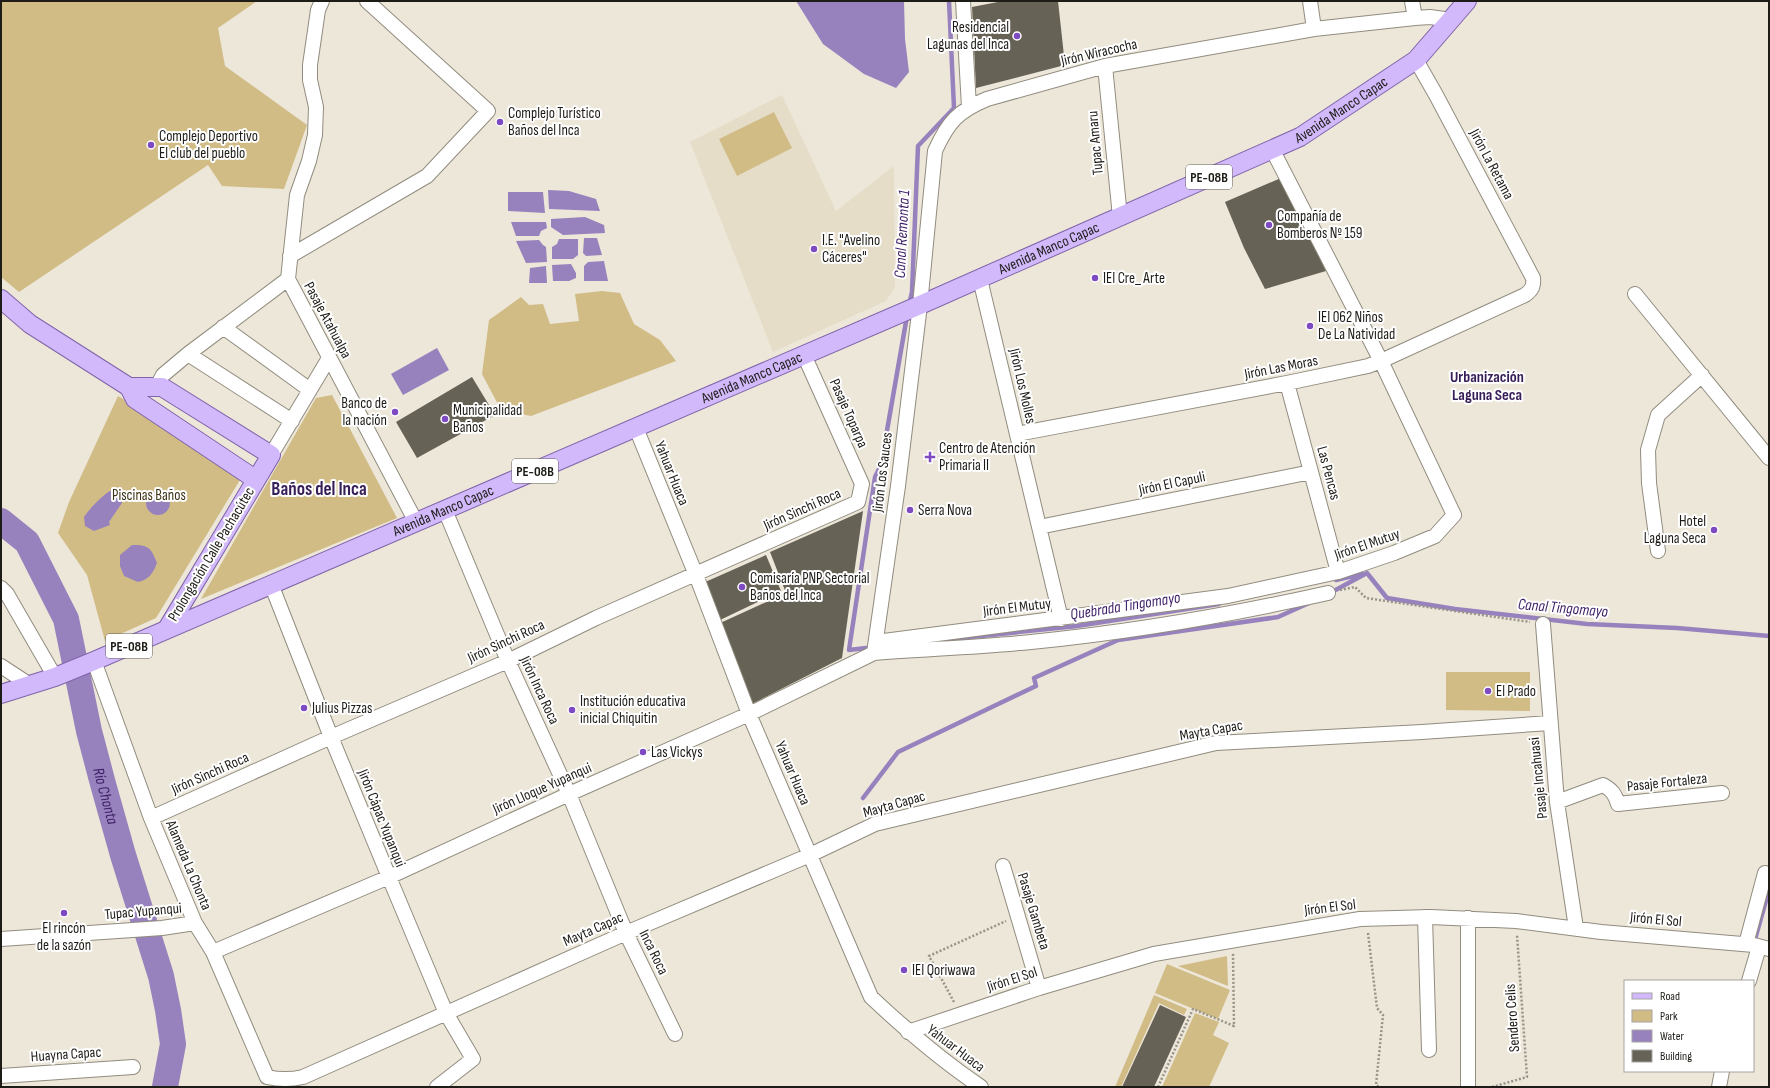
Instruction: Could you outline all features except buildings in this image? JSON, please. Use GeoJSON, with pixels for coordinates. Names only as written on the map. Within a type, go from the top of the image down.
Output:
{"type":"FeatureCollection","features":[{"type":"Feature","properties":{"kind":"main road","name":"Avenida Manco Capac"},"geometry":{"type":"LineString","coordinates":[[1,694],[56,677],[636,428],[912,309],[1300,136],[1416,60],[1467,1]]}},
{"type":"Feature","properties":{"kind":"main road","name":"Prolongación Calle Pachacútec"},"geometry":{"type":"LineString","coordinates":[[1,299],[30,324],[129,387],[135,399],[255,479]]}},
{"type":"Feature","properties":{"kind":"main road"},"geometry":{"type":"LineString","coordinates":[[129,387],[157,386],[166,389],[271,455]]}},
{"type":"Feature","properties":{"kind":"main road","name":"Prolongación Calle Pachacútec"},"geometry":{"type":"LineString","coordinates":[[167,629],[255,479],[271,455]]}},
{"type":"Feature","properties":{"kind":"street","name":"Pasaje Atahualpa"},"geometry":{"type":"LineString","coordinates":[[322,1],[318,10],[310,65],[310,80],[316,107],[315,135],[297,195],[288,280],[416,522]]}},
{"type":"Feature","properties":{"kind":"street"},"geometry":{"type":"LineString","coordinates":[[290,256],[427,176],[488,111],[368,1]]}},
{"type":"Feature","properties":{"kind":"street"},"geometry":{"type":"LineString","coordinates":[[962,1],[969,107]]}},
{"type":"Feature","properties":{"kind":"street"},"geometry":{"type":"LineString","coordinates":[[1310,1],[1314,29]]}},
{"type":"Feature","properties":{"kind":"street"},"geometry":{"type":"LineString","coordinates":[[1412,1],[1415,18]]}},
{"type":"Feature","properties":{"kind":"street","name":"Jirón Wiracocha"},"geometry":{"type":"LineString","coordinates":[[912,309],[935,151],[943,133],[953,120],[969,107],[987,99],[1105,66],[1314,29],[1415,18],[1451,20]]}},
{"type":"Feature","properties":{"kind":"street","name":"Jirón La Retama"},"geometry":{"type":"LineString","coordinates":[[1416,60],[1533,278],[1534,285]]}},
{"type":"Feature","properties":{"kind":"street","name":"Tupac Amaru"},"geometry":{"type":"LineString","coordinates":[[1105,66],[1120,217]]}},
{"type":"Feature","properties":{"kind":"street","name":"Jirón El Mutuy"},"geometry":{"type":"LineString","coordinates":[[875,647],[1228,596],[1338,572],[1394,553],[1435,536],[1454,516],[1381,362],[1272,149]]}},
{"type":"Feature","properties":{"kind":"street","name":"Jirón Los Molles"},"geometry":{"type":"LineString","coordinates":[[980,278],[1062,619]]}},
{"type":"Feature","properties":{"kind":"street"},"geometry":{"type":"LineString","coordinates":[[157,386],[163,375],[188,354],[288,280]]}},
{"type":"Feature","properties":{"kind":"street","name":"Jirón Las Moras"},"geometry":{"type":"LineString","coordinates":[[1017,434],[1287,383],[1368,366],[1381,362],[1525,295],[1534,285]]}},
{"type":"Feature","properties":{"kind":"street"},"geometry":{"type":"LineString","coordinates":[[1635,294],[1769,458]]}},
{"type":"Feature","properties":{"kind":"street","name":"Jirón Los Sauces"},"geometry":{"type":"LineString","coordinates":[[875,647],[898,486],[912,309]]}},
{"type":"Feature","properties":{"kind":"street"},"geometry":{"type":"LineString","coordinates":[[223,327],[310,390]]}},
{"type":"Feature","properties":{"kind":"street"},"geometry":{"type":"LineString","coordinates":[[188,354],[292,421]]}},
{"type":"Feature","properties":{"kind":"street","name":"Pasaje Toparpa"},"geometry":{"type":"LineString","coordinates":[[804,355],[862,484]]}},
{"type":"Feature","properties":{"kind":"street"},"geometry":{"type":"LineString","coordinates":[[271,455],[329,358]]}},
{"type":"Feature","properties":{"kind":"street"},"geometry":{"type":"LineString","coordinates":[[1658,551],[1649,483],[1648,450],[1658,415],[1702,375]]}},
{"type":"Feature","properties":{"kind":"street","name":"Las Pencas"},"geometry":{"type":"LineString","coordinates":[[1287,383],[1338,572]]}},
{"type":"Feature","properties":{"kind":"street","name":"Yahuar Huaca"},"geometry":{"type":"LineString","coordinates":[[636,428],[696,575],[749,714],[871,997],[908,1032],[951,1067],[981,1087]]}},
{"type":"Feature","properties":{"kind":"street","name":"Jirón El Capuli"},"geometry":{"type":"LineString","coordinates":[[1039,527],[1311,472]]}},
{"type":"Feature","properties":{"kind":"street","name":"Jirón Sinchi Roca"},"geometry":{"type":"LineString","coordinates":[[151,818],[331,737],[508,661],[596,618],[858,502],[862,484]]}},
{"type":"Feature","properties":{"kind":"street","name":"Jirón Inca Roca"},"geometry":{"type":"LineString","coordinates":[[445,510],[508,661],[569,794]]}},
{"type":"Feature","properties":{"kind":"street","name":"Jirón Cápac Yupanqui"},"geometry":{"type":"LineString","coordinates":[[271,584],[388,877],[446,1013],[473,1059],[437,1087]]}},
{"type":"Feature","properties":{"kind":"street"},"geometry":{"type":"LineString","coordinates":[[1,588],[7,594],[56,677]]}},
{"type":"Feature","properties":{"kind":"street"},"geometry":{"type":"LineString","coordinates":[[875,647],[1032,642],[1190,621],[1268,607],[1328,593]]}},
{"type":"Feature","properties":{"kind":"street","name":"Pasaje Incahuasi"},"geometry":{"type":"LineString","coordinates":[[1543,624],[1557,802],[1576,928]]}},
{"type":"Feature","properties":{"kind":"street","name":"Jirón Lloque Yupanqui"},"geometry":{"type":"LineString","coordinates":[[213,952],[388,877],[749,714],[875,647]]}},
{"type":"Feature","properties":{"kind":"street","name":"Alameda La Chonta"},"geometry":{"type":"LineString","coordinates":[[92,661],[151,818],[195,923],[213,952],[267,1077]]}},
{"type":"Feature","properties":{"kind":"street"},"geometry":{"type":"LineString","coordinates":[[1,666],[30,685]]}},
{"type":"Feature","properties":{"kind":"street","name":"Mayta Capac"},"geometry":{"type":"LineString","coordinates":[[267,1077],[292,1080],[303,1077],[626,933],[810,855],[875,824],[1216,744],[1550,723]]}},
{"type":"Feature","properties":{"kind":"street","name":"Pasaje Fortaleza"},"geometry":{"type":"LineString","coordinates":[[1557,802],[1603,785],[1611,790],[1616,796],[1618,804],[1722,793]]}},
{"type":"Feature","properties":{"kind":"street","name":"Inca Roca"},"geometry":{"type":"LineString","coordinates":[[569,794],[626,933],[675,1034]]}},
{"type":"Feature","properties":{"kind":"street","name":"Pasaje Gambeta"},"geometry":{"type":"LineString","coordinates":[[1003,866],[1039,988]]}},
{"type":"Feature","properties":{"kind":"street"},"geometry":{"type":"LineString","coordinates":[[1749,980],[1758,947],[1765,873]]}},
{"type":"Feature","properties":{"kind":"street"},"geometry":{"type":"LineString","coordinates":[[1425,917],[1429,1050]]}},
{"type":"Feature","properties":{"kind":"street","name":"Jirón El Sol"},"geometry":{"type":"LineString","coordinates":[[908,1032],[1039,988],[1154,954],[1360,919],[1367,920],[1425,917],[1516,921],[1601,932],[1758,947]]}},
{"type":"Feature","properties":{"kind":"street"},"geometry":{"type":"LineString","coordinates":[[1468,918],[1468,1087]]}},
{"type":"Feature","properties":{"kind":"street","name":"Tupac Yupanqui"},"geometry":{"type":"LineString","coordinates":[[1,938],[162,928],[195,923]]}},
{"type":"Feature","properties":{"kind":"street","name":"Huayna Capac"},"geometry":{"type":"LineString","coordinates":[[1,1076],[133,1067]]}},
{"type":"Feature","properties":{"kind":"street"},"geometry":{"type":"LineString","coordinates":[[1720,1087],[1722,1072]]}},
{"type":"Feature","properties":{"kind":"path"},"geometry":{"type":"LineString","coordinates":[[858,502],[898,486]]}},
{"type":"Feature","properties":{"kind":"path"},"geometry":{"type":"LineString","coordinates":[[1328,593],[1355,587],[1366,598],[1543,624]]}},
{"type":"Feature","properties":{"kind":"path"},"geometry":{"type":"LineString","coordinates":[[961,1013],[929,956],[1017,916]]}},
{"type":"Feature","properties":{"kind":"path"},"geometry":{"type":"LineString","coordinates":[[1367,920],[1377,1008],[1383,1015],[1376,1085],[1379,1087]]}},
{"type":"Feature","properties":{"kind":"path","name":"Sendero Celis"},"geometry":{"type":"LineString","coordinates":[[1492,1087],[1527,1077],[1516,921]]}},
{"type":"Feature","properties":{"kind":"path"},"geometry":{"type":"LineString","coordinates":[[1158,1087],[1193,1009],[1234,1026],[1233,950]]}},
{"type":"Feature","properties":{"kind":"shaded area","name":"I.E. \"Avelino Cáceres\""},"geometry":{"type":"Polygon","coordinates":[[[782,95],[836,211],[894,166],[895,287],[886,301],[773,352],[690,142],[782,95]]]}},
{"type":"Feature","properties":{"kind":"green space","name":"Complejo Deportivo El club del pueblo"},"geometry":{"type":"Polygon","coordinates":[[[1,1],[257,1],[218,28],[225,66],[307,125],[284,189],[222,186],[208,165],[19,292],[1,277],[1,1]]]}},
{"type":"Feature","properties":{"kind":"green space"},"geometry":{"type":"Polygon","coordinates":[[[774,112],[792,148],[737,176],[719,139],[774,112]]]}},
{"type":"Feature","properties":{"kind":"green space"},"geometry":{"type":"Polygon","coordinates":[[[602,291],[620,293],[634,324],[660,340],[676,361],[531,416],[501,410],[482,374],[489,320],[521,297],[529,305],[543,304],[550,324],[579,321],[575,294],[602,291]]]}},
{"type":"Feature","properties":{"kind":"green space"},"geometry":{"type":"Polygon","coordinates":[[[332,395],[397,518],[201,599],[316,398],[332,395]]]}},
{"type":"Feature","properties":{"kind":"green space","name":"Piscinas Baños"},"geometry":{"type":"Polygon","coordinates":[[[118,396],[246,470],[156,618],[105,641],[87,575],[58,533],[69,502],[118,396]]]}},
{"type":"Feature","properties":{"kind":"green space","name":"El Prado"},"geometry":{"type":"Polygon","coordinates":[[[1446,672],[1530,672],[1530,711],[1446,710],[1446,672]]]}},
{"type":"Feature","properties":{"kind":"green space"},"geometry":{"type":"Polygon","coordinates":[[[1227,956],[1228,986],[1178,966],[1227,956]]]}},
{"type":"Feature","properties":{"kind":"green space"},"geometry":{"type":"Polygon","coordinates":[[[1167,964],[1230,990],[1218,1019],[1155,993],[1167,964]]]}},
{"type":"Feature","properties":{"kind":"green space"},"geometry":{"type":"Polygon","coordinates":[[[1154,995],[1187,1009],[1184,1015],[1159,1003],[1121,1087],[1115,1087],[1154,995]]]}},
{"type":"Feature","properties":{"kind":"green space"},"geometry":{"type":"Polygon","coordinates":[[[1195,1013],[1219,1022],[1213,1035],[1229,1043],[1209,1087],[1162,1087],[1195,1013]]]}},
{"type":"Feature","properties":{"kind":"water"},"geometry":{"type":"Polygon","coordinates":[[[796,1],[904,1],[905,39],[909,72],[896,88],[864,74],[823,44],[796,1]]]}},
{"type":"Feature","properties":{"kind":"water"},"geometry":{"type":"Polygon","coordinates":[[[548,190],[569,191],[596,199],[600,211],[549,209],[548,190]]]}},
{"type":"Feature","properties":{"kind":"water"},"geometry":{"type":"Polygon","coordinates":[[[508,192],[543,192],[545,213],[508,211],[508,192]]]}},
{"type":"Feature","properties":{"kind":"water"},"geometry":{"type":"Polygon","coordinates":[[[585,217],[604,225],[605,233],[563,235],[551,227],[551,219],[585,217]]]}},
{"type":"Feature","properties":{"kind":"water"},"geometry":{"type":"Polygon","coordinates":[[[511,222],[546,222],[547,228],[541,231],[539,236],[516,236],[511,222]]]}},
{"type":"Feature","properties":{"kind":"water"},"geometry":{"type":"Polygon","coordinates":[[[584,238],[597,238],[602,255],[586,256],[583,253],[584,238]]]}},
{"type":"Feature","properties":{"kind":"water"},"geometry":{"type":"Polygon","coordinates":[[[559,239],[578,239],[578,255],[573,259],[552,259],[552,247],[557,244],[559,239]]]}},
{"type":"Feature","properties":{"kind":"water"},"geometry":{"type":"Polygon","coordinates":[[[539,240],[546,247],[547,262],[526,263],[516,241],[539,240]]]}},
{"type":"Feature","properties":{"kind":"water"},"geometry":{"type":"Polygon","coordinates":[[[604,261],[608,281],[584,281],[584,266],[588,262],[604,261]]]}},
{"type":"Feature","properties":{"kind":"water"},"geometry":{"type":"Polygon","coordinates":[[[571,264],[576,273],[576,278],[569,281],[553,281],[552,265],[571,264]]]}},
{"type":"Feature","properties":{"kind":"water"},"geometry":{"type":"Polygon","coordinates":[[[546,266],[547,283],[529,283],[530,268],[546,266]]]}},
{"type":"Feature","properties":{"kind":"water"},"geometry":{"type":"Polygon","coordinates":[[[437,348],[449,370],[403,395],[391,374],[437,348]]]}},
{"type":"Feature","properties":{"kind":"water"},"geometry":{"type":"Polygon","coordinates":[[[114,489],[122,494],[122,503],[109,522],[110,525],[94,531],[85,526],[84,517],[87,513],[102,497],[114,489]]]}},
{"type":"Feature","properties":{"kind":"water"},"geometry":{"type":"Polygon","coordinates":[[[158,491],[163,492],[169,498],[169,508],[163,514],[158,515],[153,514],[147,508],[146,503],[147,498],[153,492],[158,491]]]}},
{"type":"Feature","properties":{"kind":"water"},"geometry":{"type":"Polygon","coordinates":[[[132,545],[145,546],[151,550],[157,563],[150,575],[138,582],[124,576],[120,566],[120,555],[132,545]]]}},
{"type":"Feature","properties":{"kind":"waterway","name":"Canal Remonta 1"},"geometry":{"type":"LineString","coordinates":[[909,305],[912,292],[918,146],[954,108],[949,1]]}},
{"type":"Feature","properties":{"kind":"waterway","name":"Quebrada Tingomayo"},"geometry":{"type":"LineString","coordinates":[[866,648],[849,650],[875,477],[881,465],[907,316]]}},
{"type":"Feature","properties":{"kind":"waterway","name":"Río Chonta"},"geometry":{"type":"LineString","coordinates":[[1,521],[27,542],[66,619],[89,731],[103,784],[123,855],[161,976],[173,1044],[165,1087]]}},
{"type":"Feature","properties":{"kind":"waterway","name":"Canal Tingomayo"},"geometry":{"type":"LineString","coordinates":[[1367,573],[1387,598],[1455,609],[1587,624],[1677,628],[1769,636]]}},
{"type":"Feature","properties":{"kind":"waterway"},"geometry":{"type":"LineString","coordinates":[[1330,593],[1367,573]]}},
{"type":"Feature","properties":{"kind":"waterway","name":"Quebrada Tingomayo"},"geometry":{"type":"LineString","coordinates":[[1336,580],[1362,574]]}},
{"type":"Feature","properties":{"kind":"waterway"},"geometry":{"type":"LineString","coordinates":[[863,798],[898,752],[1036,686],[1034,678],[1118,640],[1278,617],[1309,603]]}},
{"type":"Feature","properties":{"kind":"waterway","name":"Quebrada Tingomayo"},"geometry":{"type":"LineString","coordinates":[[933,641],[1077,626],[1219,604]]}},
{"type":"Feature","properties":{"kind":"waterway","name":"Quebrada Tingomayo"},"geometry":{"type":"LineString","coordinates":[[1754,943],[1769,890]]}},
{"type":"Feature","properties":{"kind":"place","name":"Residencial Lagunas del Inca"},"geometry":{"type":"Point","coordinates":[1017,36]}},
{"type":"Feature","properties":{"kind":"place","name":"Complejo Turístico Baños del Inca"},"geometry":{"type":"Point","coordinates":[500,122]}},
{"type":"Feature","properties":{"kind":"place","name":"Complejo Deportivo El club del pueblo"},"geometry":{"type":"Point","coordinates":[151,145]}},
{"type":"Feature","properties":{"kind":"place","name":"Compañía de Bomberos Nº 159"},"geometry":{"type":"Point","coordinates":[1269,225]}},
{"type":"Feature","properties":{"kind":"place","name":"I.E. \"Avelino Cáceres\""},"geometry":{"type":"Point","coordinates":[814,249]}},
{"type":"Feature","properties":{"kind":"place","name":"IEI Cre_ Arte"},"geometry":{"type":"Point","coordinates":[1095,278]}},
{"type":"Feature","properties":{"kind":"place","name":"IEI 062 Niños De La Natividad"},"geometry":{"type":"Point","coordinates":[1310,326]}},
{"type":"Feature","properties":{"kind":"place","name":"Banco de la nación"},"geometry":{"type":"Point","coordinates":[395,412]}},
{"type":"Feature","properties":{"kind":"place","name":"Municipalidad Baños"},"geometry":{"type":"Point","coordinates":[445,419]}},
{"type":"Feature","properties":{"kind":"place","name":"Centro de Atención Primaria II"},"geometry":{"type":"Point","coordinates":[930,457]}},
{"type":"Feature","properties":{"kind":"place","name":"Serra Nova"},"geometry":{"type":"Point","coordinates":[910,510]}},
{"type":"Feature","properties":{"kind":"place","name":"Hotel Laguna Seca"},"geometry":{"type":"Point","coordinates":[1714,530]}},
{"type":"Feature","properties":{"kind":"place","name":"Comisaría PNP Sectorial Baños del Inca"},"geometry":{"type":"Point","coordinates":[742,587]}},
{"type":"Feature","properties":{"kind":"place","name":"El Prado"},"geometry":{"type":"Point","coordinates":[1488,691]}},
{"type":"Feature","properties":{"kind":"place","name":"Julius Pizzas"},"geometry":{"type":"Point","coordinates":[304,708]}},
{"type":"Feature","properties":{"kind":"place","name":"Institución educativa inicial Chiquitin"},"geometry":{"type":"Point","coordinates":[572,710]}},
{"type":"Feature","properties":{"kind":"place","name":"Las Vickys"},"geometry":{"type":"Point","coordinates":[643,752]}},
{"type":"Feature","properties":{"kind":"place","name":"El rincón de la sazón"},"geometry":{"type":"Point","coordinates":[64,913]}},
{"type":"Feature","properties":{"kind":"place","name":"IEI Qoriwawa"},"geometry":{"type":"Point","coordinates":[904,970]}},
{"type":"Feature","properties":{"kind":"district","name":"Urbanización Laguna Seca"},"geometry":{"type":"Point","coordinates":[1487,385]}},
{"type":"Feature","properties":{"kind":"district","name":"Baños del Inca"},"geometry":{"type":"Point","coordinates":[319,488]}}]}
